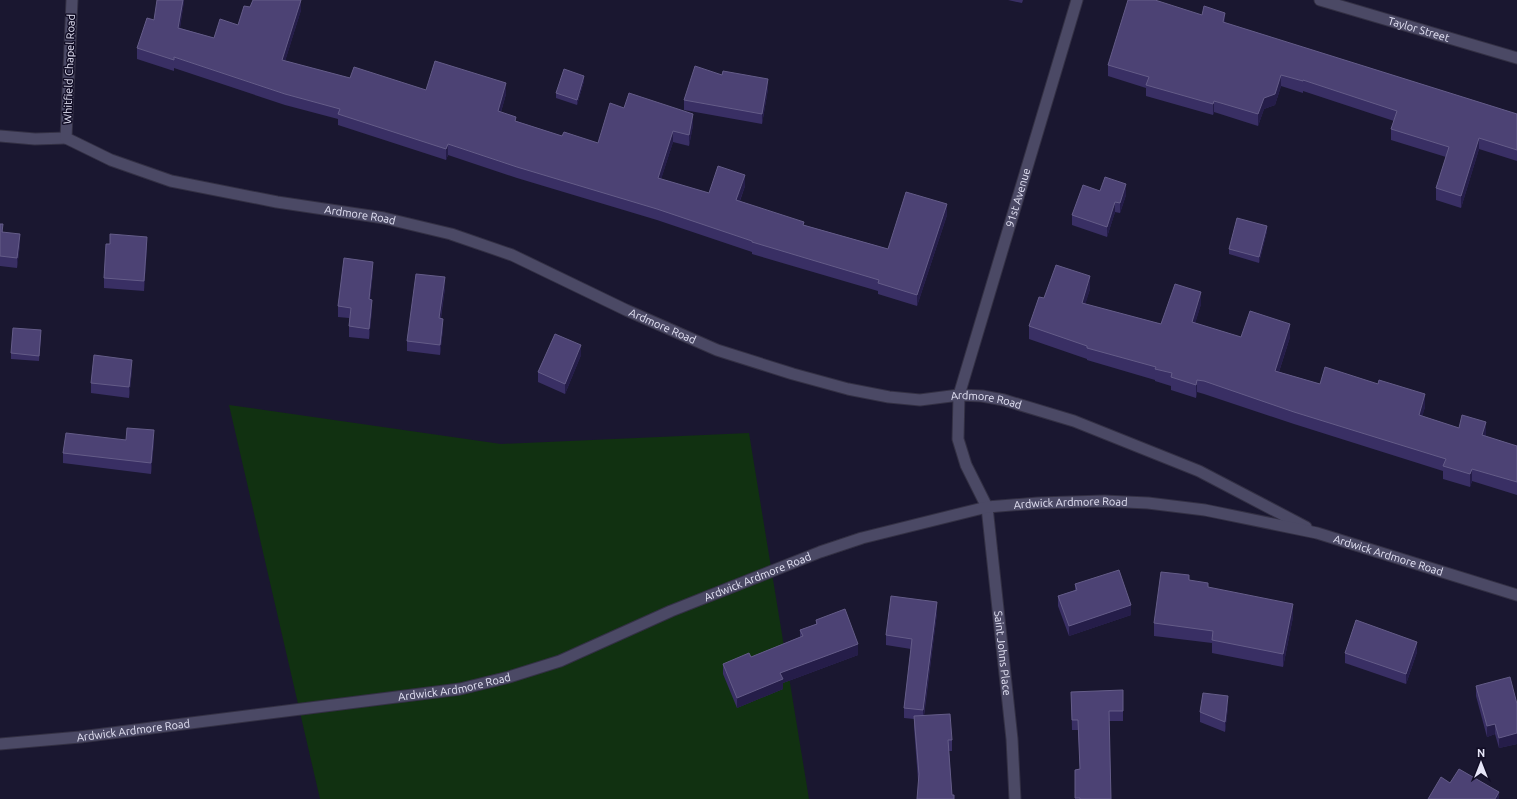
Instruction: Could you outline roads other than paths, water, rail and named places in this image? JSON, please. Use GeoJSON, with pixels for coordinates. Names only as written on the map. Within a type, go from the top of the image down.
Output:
{"type":"FeatureCollection","features":[{"type":"Feature","properties":{"kind":"street","name":"Whitfield Chapel Road"},"geometry":{"type":"LineString","coordinates":[[66,138],[72,0]]}},
{"type":"Feature","properties":{"kind":"street","name":"91st Avenue"},"geometry":{"type":"LineString","coordinates":[[987,507],[966,465],[958,439],[959,395],[1077,0]]}},
{"type":"Feature","properties":{"kind":"street","name":"Taylor Street"},"geometry":{"type":"LineString","coordinates":[[1320,0],[1517,58]]}},
{"type":"Feature","properties":{"kind":"street","name":"Ardmore Road"},"geometry":{"type":"LineString","coordinates":[[0,136],[34,139],[66,138],[111,160],[171,181],[277,202],[384,218],[451,234],[512,255],[626,310],[717,350],[793,374],[848,389],[889,397],[920,400],[959,395],[982,396],[1004,400],[1074,421],[1199,471],[1318,533]]}},
{"type":"Feature","properties":{"kind":"street","name":"Ardwick Ardmore Road"},"geometry":{"type":"LineString","coordinates":[[0,744],[80,737],[460,689],[509,678],[560,661],[671,611],[820,552],[862,538],[987,507],[1038,502],[1104,501],[1148,502],[1205,510],[1318,533],[1517,595]]}},
{"type":"Feature","properties":{"kind":"street","name":"Saint Johns Place"},"geometry":{"type":"LineString","coordinates":[[987,507],[1012,739],[1015,799]]}}]}
